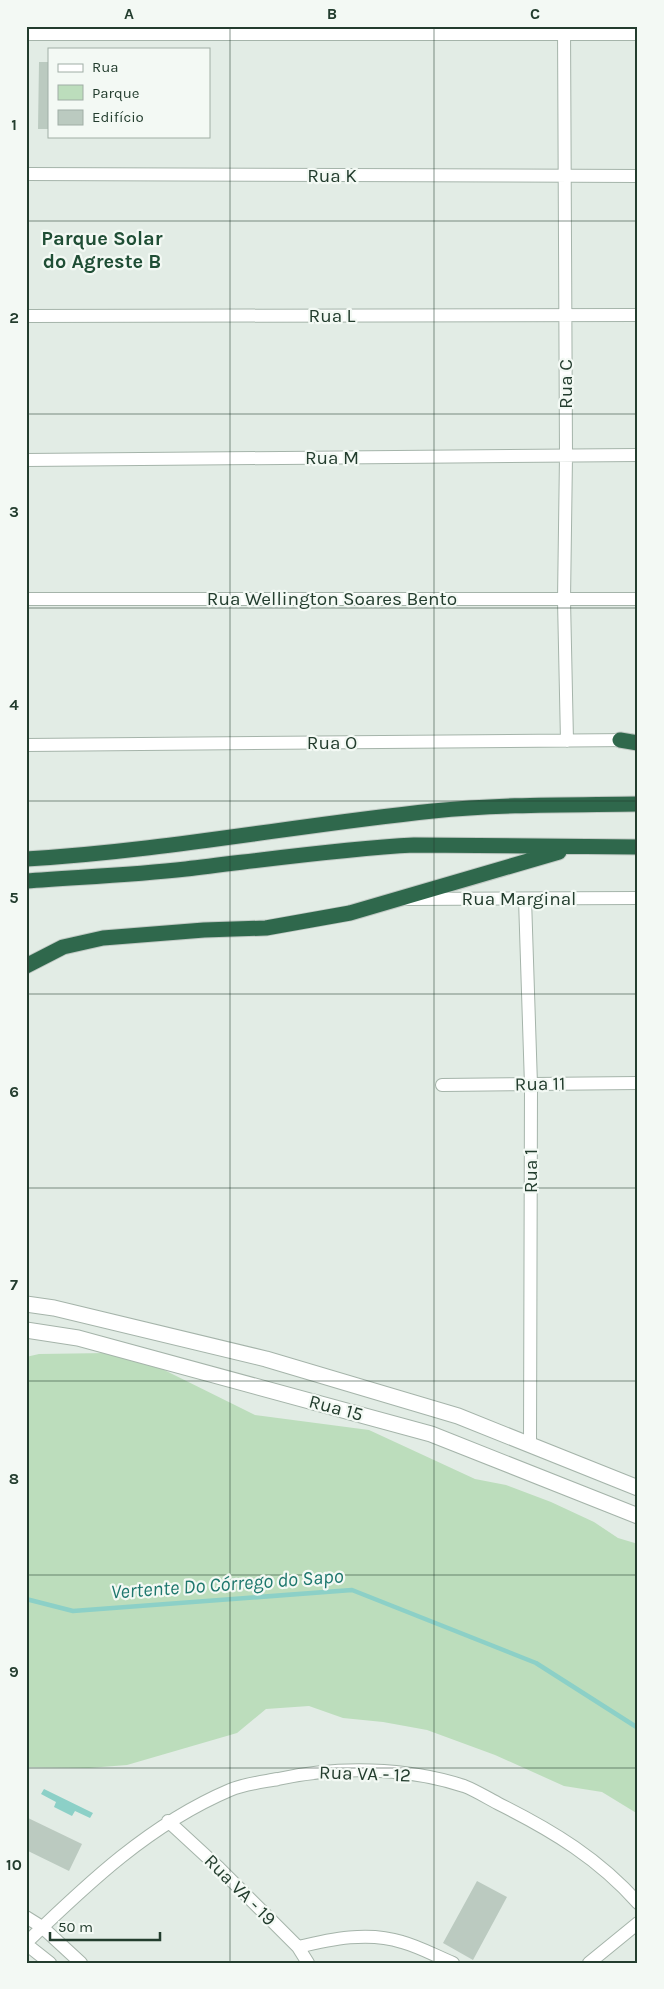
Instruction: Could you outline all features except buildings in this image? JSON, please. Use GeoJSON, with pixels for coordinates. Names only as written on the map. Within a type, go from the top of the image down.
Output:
{"type":"FeatureCollection","features":[{"type":"Feature","properties":{"kind":"highway"},"geometry":{"type":"LineString","coordinates":[[620,740],[638,742]]}},
{"type":"Feature","properties":{"kind":"highway"},"geometry":{"type":"LineString","coordinates":[[26,859],[119,852],[434,811],[532,805],[638,804]]}},
{"type":"Feature","properties":{"kind":"highway"},"geometry":{"type":"LineString","coordinates":[[26,880],[186,869],[345,849],[414,845],[638,847]]}},
{"type":"Feature","properties":{"kind":"highway"},"geometry":{"type":"LineString","coordinates":[[26,966],[63,947],[103,938],[204,930],[266,928],[350,913],[574,847]]}},
{"type":"Feature","properties":{"kind":"street"},"geometry":{"type":"LineString","coordinates":[[26,34],[564,30],[638,34]]}},
{"type":"Feature","properties":{"kind":"street","name":"Rua C"},"geometry":{"type":"LineString","coordinates":[[564,30],[566,316],[564,600],[567,741]]}},
{"type":"Feature","properties":{"kind":"street","name":"Rua K"},"geometry":{"type":"LineString","coordinates":[[26,174],[638,176]]}},
{"type":"Feature","properties":{"kind":"street","name":"Rua L"},"geometry":{"type":"LineString","coordinates":[[26,316],[638,315]]}},
{"type":"Feature","properties":{"kind":"street","name":"Rua M"},"geometry":{"type":"LineString","coordinates":[[26,460],[638,456]]}},
{"type":"Feature","properties":{"kind":"street","name":"Rua Wellington Soares Bento"},"geometry":{"type":"LineString","coordinates":[[26,599],[638,599]]}},
{"type":"Feature","properties":{"kind":"street","name":"Rua O"},"geometry":{"type":"LineString","coordinates":[[26,745],[620,740]]}},
{"type":"Feature","properties":{"kind":"street","name":"Rua Marginal"},"geometry":{"type":"LineString","coordinates":[[400,899],[638,898]]}},
{"type":"Feature","properties":{"kind":"street","name":"Rua 1"},"geometry":{"type":"LineString","coordinates":[[525,899],[531,1084],[530,1443]]}},
{"type":"Feature","properties":{"kind":"street","name":"Rua 11"},"geometry":{"type":"LineString","coordinates":[[442,1085],[638,1083]]}},
{"type":"Feature","properties":{"kind":"street","name":"Rua 15"},"geometry":{"type":"LineString","coordinates":[[26,1304],[54,1308],[266,1359],[458,1416],[530,1443],[638,1488]]}},
{"type":"Feature","properties":{"kind":"street","name":"Rua 15"},"geometry":{"type":"LineString","coordinates":[[26,1330],[78,1338],[431,1434],[638,1516]]}},
{"type":"Feature","properties":{"kind":"street","name":"Rua VA - 12"},"geometry":{"type":"LineString","coordinates":[[26,1944],[88,1884],[140,1841],[168,1821],[232,1789],[310,1772],[364,1770],[417,1776],[464,1786],[548,1828],[616,1878],[638,1903]]}},
{"type":"Feature","properties":{"kind":"street","name":"Rua VA - 19"},"geometry":{"type":"LineString","coordinates":[[168,1821],[219,1868],[298,1947],[308,1963]]}},
{"type":"Feature","properties":{"kind":"street"},"geometry":{"type":"LineString","coordinates":[[26,1917],[42,1928],[81,1963]]}},
{"type":"Feature","properties":{"kind":"street"},"geometry":{"type":"LineString","coordinates":[[589,1963],[638,1923]]}},
{"type":"Feature","properties":{"kind":"street"},"geometry":{"type":"LineString","coordinates":[[298,1947],[331,1939],[367,1937],[402,1941],[453,1963]]}},
{"type":"Feature","properties":{"kind":"street"},"geometry":{"type":"LineString","coordinates":[[26,1944],[50,1963]]}},
{"type":"Feature","properties":{"kind":"green space"},"geometry":{"type":"Polygon","coordinates":[[[107,1353],[146,1361],[255,1415],[369,1430],[475,1479],[506,1485],[551,1502],[594,1522],[618,1538],[638,1544],[638,1814],[602,1792],[564,1786],[495,1755],[427,1730],[383,1722],[343,1718],[309,1706],[266,1709],[237,1733],[127,1765],[89,1768],[26,1767],[26,1357],[39,1354],[107,1353]]]}},
{"type":"Feature","properties":{"kind":"water"},"geometry":{"type":"Polygon","coordinates":[[[44,1789],[93,1813],[90,1818],[75,1811],[72,1816],[54,1807],[56,1802],[41,1794],[44,1789]]]}},
{"type":"Feature","properties":{"kind":"waterway","name":"Vertente Do Córrego do Sapo"},"geometry":{"type":"LineString","coordinates":[[26,1599],[73,1611],[352,1590],[536,1663],[638,1728]]}},
{"type":"Feature","properties":{"kind":"district","name":"Parque Solar do Agreste B"},"geometry":{"type":"Point","coordinates":[102,250]}}]}
